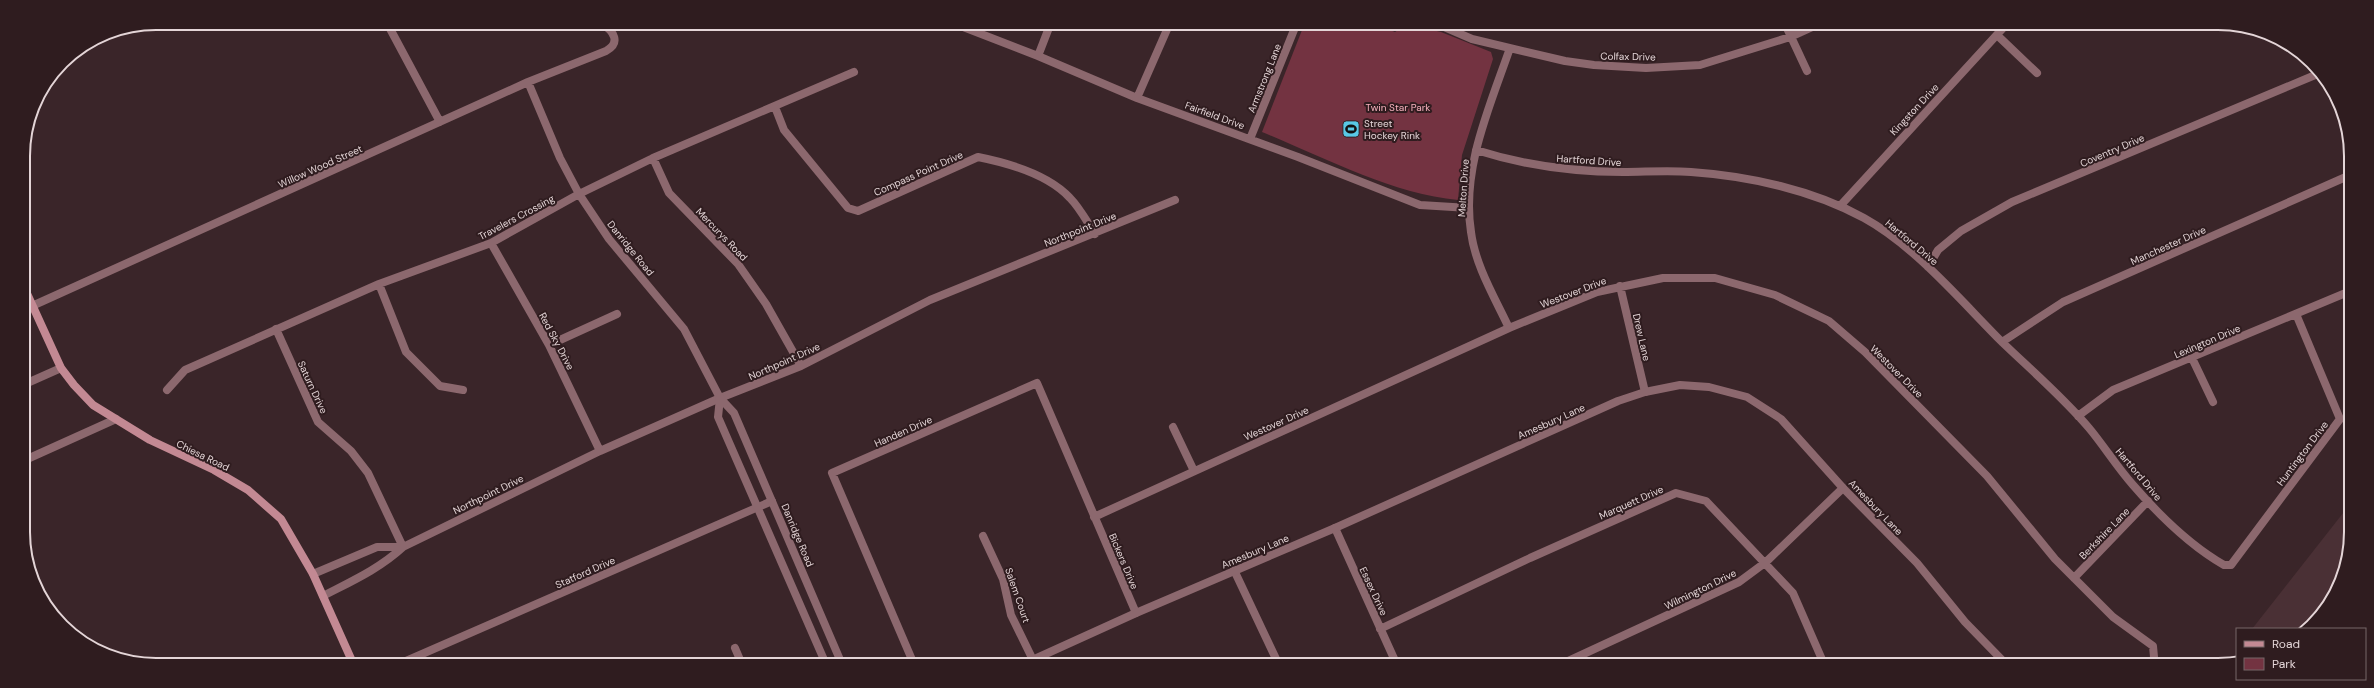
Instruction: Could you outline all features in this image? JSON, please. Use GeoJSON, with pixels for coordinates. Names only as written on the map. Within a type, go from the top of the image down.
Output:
{"type":"FeatureCollection","features":[{"type":"Feature","properties":{"kind":"main road","name":"Chiesa Road"},"geometry":{"type":"LineString","coordinates":[[30,306],[61,368],[74,385],[93,405],[150,440],[209,467],[248,490],[284,524],[313,574],[351,658]]}},
{"type":"Feature","properties":{"kind":"street"},"geometry":{"type":"LineString","coordinates":[[390,30],[440,122]]}},
{"type":"Feature","properties":{"kind":"street","name":"Willow Wood Street"},"geometry":{"type":"LineString","coordinates":[[30,304],[528,82],[606,51],[614,43],[611,30]]}},
{"type":"Feature","properties":{"kind":"street","name":"Fairfield Drive"},"geometry":{"type":"LineString","coordinates":[[971,30],[1038,56],[1137,98],[1250,139],[1420,206],[1469,208]]}},
{"type":"Feature","properties":{"kind":"street"},"geometry":{"type":"LineString","coordinates":[[1038,56],[1048,30]]}},
{"type":"Feature","properties":{"kind":"street"},"geometry":{"type":"LineString","coordinates":[[1137,98],[1167,30]]}},
{"type":"Feature","properties":{"kind":"street","name":"Armstrong Lane"},"geometry":{"type":"LineString","coordinates":[[1250,139],[1294,30]]}},
{"type":"Feature","properties":{"kind":"street","name":"Colfax Drive"},"geometry":{"type":"LineString","coordinates":[[1451,30],[1472,39],[1594,66],[1646,68],[1700,65],[1790,37],[1804,30]]}},
{"type":"Feature","properties":{"kind":"street"},"geometry":{"type":"LineString","coordinates":[[1787,30],[1807,71]]}},
{"type":"Feature","properties":{"kind":"street","name":"Kingston Drive"},"geometry":{"type":"LineString","coordinates":[[1840,206],[2001,30]]}},
{"type":"Feature","properties":{"kind":"street"},"geometry":{"type":"LineString","coordinates":[[1997,35],[2037,73]]}},
{"type":"Feature","properties":{"kind":"street","name":"Melton Drive"},"geometry":{"type":"LineString","coordinates":[[1509,328],[1479,261],[1471,232],[1469,208],[1476,150],[1510,48]]}},
{"type":"Feature","properties":{"kind":"street","name":"Travelers Crossing"},"geometry":{"type":"LineString","coordinates":[[167,390],[185,370],[379,284],[491,243],[579,194],[653,158],[854,72]]}},
{"type":"Feature","properties":{"kind":"street","name":"Coventry Drive"},"geometry":{"type":"LineString","coordinates":[[1928,267],[1938,250],[1961,231],[2012,202],[2315,75]]}},
{"type":"Feature","properties":{"kind":"street","name":"Danridge Road"},"geometry":{"type":"LineString","coordinates":[[528,82],[560,158],[579,194],[609,239],[684,329],[720,398],[734,413],[839,658]]}},
{"type":"Feature","properties":{"kind":"street","name":"Compass Point Drive"},"geometry":{"type":"LineString","coordinates":[[775,107],[784,130],[848,208],[858,211],[978,157],[996,160],[1050,181],[1071,198],[1095,234]]}},
{"type":"Feature","properties":{"kind":"street","name":"Hartford Drive"},"geometry":{"type":"LineString","coordinates":[[1476,150],[1503,159],[1562,169],[1620,172],[1689,172],[1711,174],[1791,188],[1840,206],[1884,231],[1928,267],[2078,416],[2148,501],[2185,538],[2224,565]]}},
{"type":"Feature","properties":{"kind":"street","name":"Mercurys Road"},"geometry":{"type":"LineString","coordinates":[[653,158],[669,193],[738,264],[766,304],[801,366]]}},
{"type":"Feature","properties":{"kind":"street","name":"Manchester Drive"},"geometry":{"type":"LineString","coordinates":[[2002,342],[2063,302],[2344,178]]}},
{"type":"Feature","properties":{"kind":"street","name":"Northpoint Drive"},"geometry":{"type":"LineString","coordinates":[[322,596],[371,572],[386,562],[403,547],[600,451],[720,398],[801,366],[930,300],[1176,200]]}},
{"type":"Feature","properties":{"kind":"street","name":"Red Sky Drive"},"geometry":{"type":"LineString","coordinates":[[491,243],[549,345],[600,451]]}},
{"type":"Feature","properties":{"kind":"street","name":"Westover Drive"},"geometry":{"type":"LineString","coordinates":[[1094,517],[1509,328],[1596,292],[1663,278],[1715,278],[1775,295],[1829,320],[1865,352],[1987,476],[2055,559],[2113,617],[2153,646],[2154,658]]}},
{"type":"Feature","properties":{"kind":"street"},"geometry":{"type":"LineString","coordinates":[[379,284],[406,352],[440,386],[463,390]]}},
{"type":"Feature","properties":{"kind":"street","name":"Drew Lane"},"geometry":{"type":"LineString","coordinates":[[1620,286],[1645,392]]}},
{"type":"Feature","properties":{"kind":"street","name":"Lexington Drive"},"geometry":{"type":"LineString","coordinates":[[2078,416],[2113,390],[2344,294]]}},
{"type":"Feature","properties":{"kind":"street"},"geometry":{"type":"LineString","coordinates":[[549,345],[617,314]]}},
{"type":"Feature","properties":{"kind":"street","name":"Huntington Drive"},"geometry":{"type":"LineString","coordinates":[[2224,565],[2231,565],[2340,420],[2296,314]]}},
{"type":"Feature","properties":{"kind":"street","name":"Saturn Drive"},"geometry":{"type":"LineString","coordinates":[[276,329],[318,422],[351,451],[368,473],[403,547]]}},
{"type":"Feature","properties":{"kind":"street"},"geometry":{"type":"LineString","coordinates":[[2192,358],[2212,402]]}},
{"type":"Feature","properties":{"kind":"street"},"geometry":{"type":"LineString","coordinates":[[30,382],[61,368]]}},
{"type":"Feature","properties":{"kind":"street","name":"Handen Drive"},"geometry":{"type":"LineString","coordinates":[[911,658],[832,473],[1037,383],[1094,517]]}},
{"type":"Feature","properties":{"kind":"street","name":"Amesbury Lane"},"geometry":{"type":"LineString","coordinates":[[1038,658],[1136,613],[1335,528],[1618,402],[1645,392],[1680,385],[1709,387],[1747,397],[1781,419],[1844,488],[1917,563],[1965,622],[2000,658]]}},
{"type":"Feature","properties":{"kind":"street"},"geometry":{"type":"LineString","coordinates":[[720,398],[718,417],[823,658]]}},
{"type":"Feature","properties":{"kind":"street"},"geometry":{"type":"LineString","coordinates":[[30,458],[116,419]]}},
{"type":"Feature","properties":{"kind":"street"},"geometry":{"type":"LineString","coordinates":[[1173,427],[1194,471]]}},
{"type":"Feature","properties":{"kind":"street","name":"Wilmington Drive"},"geometry":{"type":"LineString","coordinates":[[1575,658],[1734,585],[1766,562],[1844,488]]}},
{"type":"Feature","properties":{"kind":"street","name":"Marquett Drive"},"geometry":{"type":"LineString","coordinates":[[1380,629],[1530,558],[1676,493],[1706,501],[1766,562],[1793,593],[1821,658]]}},
{"type":"Feature","properties":{"kind":"street","name":"Statford Drive"},"geometry":{"type":"LineString","coordinates":[[413,658],[772,501]]}},
{"type":"Feature","properties":{"kind":"street","name":"Berkshire Lane"},"geometry":{"type":"LineString","coordinates":[[2074,578],[2148,501]]}},
{"type":"Feature","properties":{"kind":"street","name":"Bickers Drive"},"geometry":{"type":"LineString","coordinates":[[1094,517],[1136,613]]}},
{"type":"Feature","properties":{"kind":"street","name":"Essex Drive"},"geometry":{"type":"LineString","coordinates":[[1335,528],[1394,658]]}},
{"type":"Feature","properties":{"kind":"street","name":"Salem Court"},"geometry":{"type":"LineString","coordinates":[[983,536],[1003,579],[1012,615],[1030,658]]}},
{"type":"Feature","properties":{"kind":"street","name":"Northpoint Drive"},"geometry":{"type":"LineString","coordinates":[[313,574],[377,547],[403,547]]}},
{"type":"Feature","properties":{"kind":"street"},"geometry":{"type":"LineString","coordinates":[[1234,570],[1276,658]]}},
{"type":"Feature","properties":{"kind":"street"},"geometry":{"type":"LineString","coordinates":[[735,648],[739,658]]}},
{"type":"Feature","properties":{"kind":"shaded area"},"geometry":{"type":"Polygon","coordinates":[[[2344,512],[2343,549],[2340,565],[2331,588],[2313,615],[2299,628],[2253,628],[2344,512]]]}},
{"type":"Feature","properties":{"kind":"green space","name":"Twin Star Park"},"geometry":{"type":"Polygon","coordinates":[[[1302,30],[1390,30],[1395,32],[1398,30],[1433,30],[1491,52],[1493,59],[1462,155],[1458,200],[1408,190],[1383,182],[1333,163],[1262,132],[1302,30]]]}},
{"type":"Feature","properties":{"kind":"place","name":"Street Hockey Rink"},"geometry":{"type":"Point","coordinates":[1351,129]}}]}
